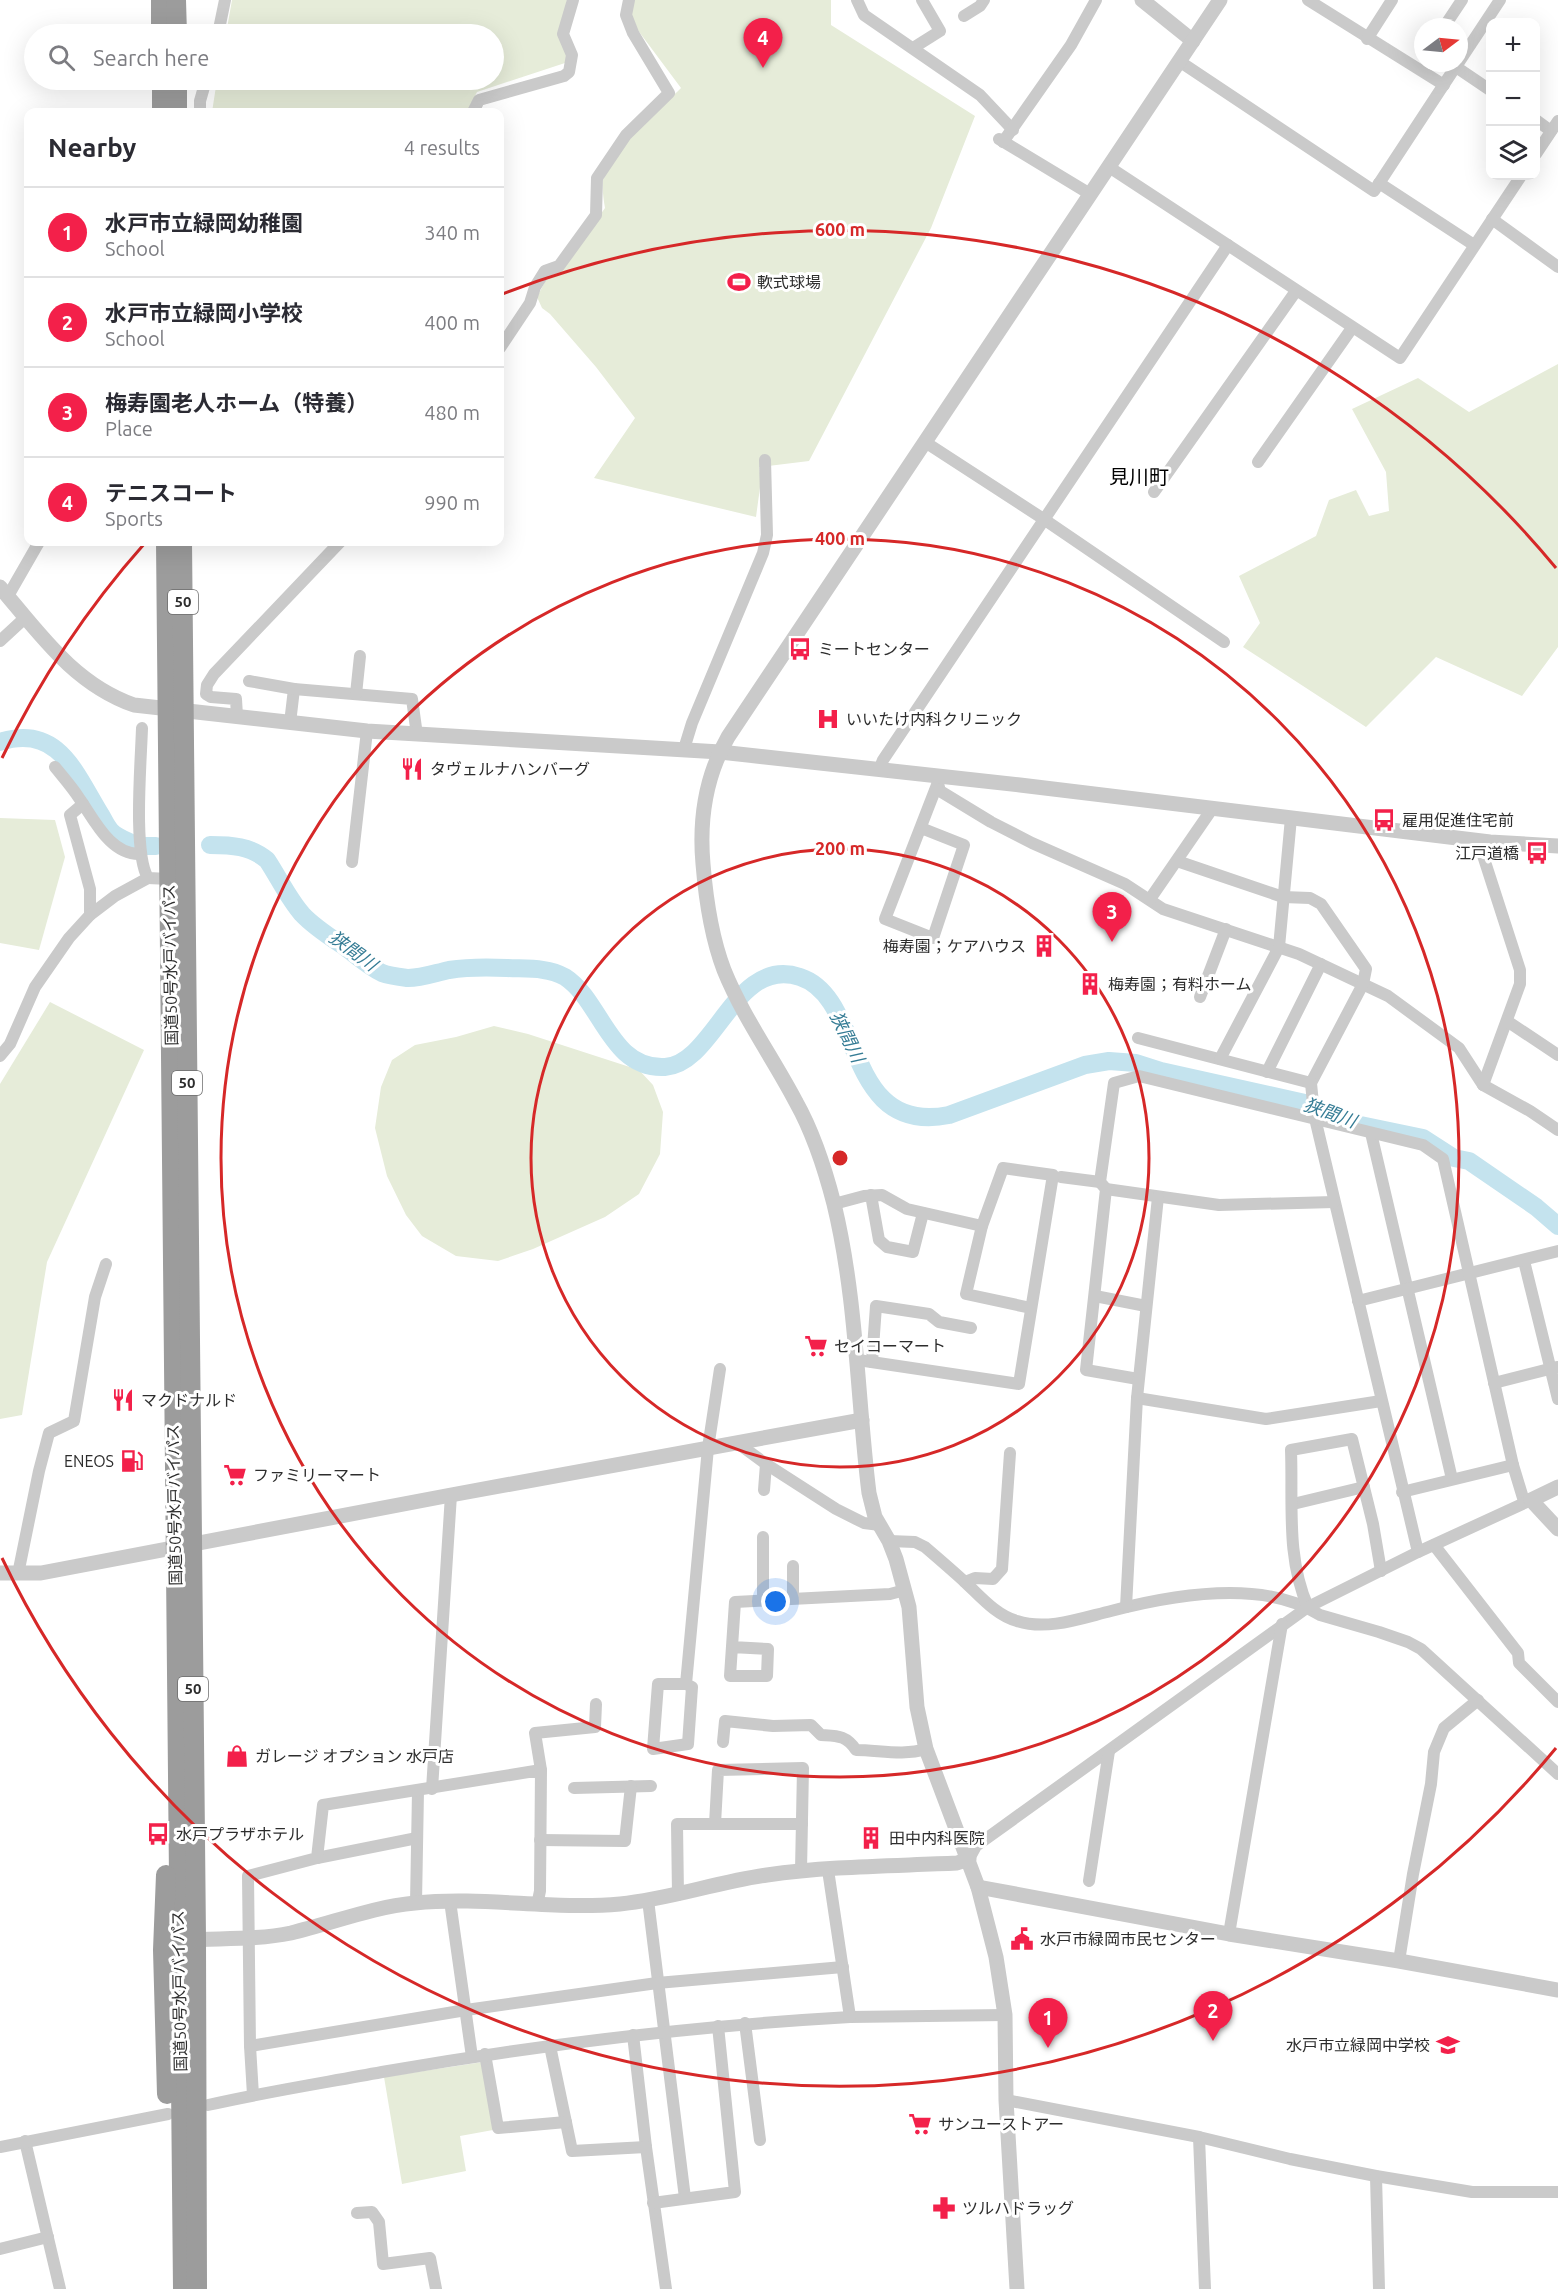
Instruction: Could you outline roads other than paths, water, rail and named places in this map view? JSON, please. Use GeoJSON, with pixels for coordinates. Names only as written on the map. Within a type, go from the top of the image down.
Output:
{"type":"FeatureCollection","features":[{"type":"Feature","properties":{"kind":"highway"},"geometry":{"type":"LineString","coordinates":[[161,0],[161,24]]}},
{"type":"Feature","properties":{"kind":"highway"},"geometry":{"type":"LineString","coordinates":[[176,0],[177,24]]}},
{"type":"Feature","properties":{"kind":"highway"},"geometry":{"type":"LineString","coordinates":[[162,90],[162,108]]}},
{"type":"Feature","properties":{"kind":"highway"},"geometry":{"type":"LineString","coordinates":[[177,90],[177,108]]}},
{"type":"Feature","properties":{"kind":"highway","name":"国道50号水戸バイパス"},"geometry":{"type":"LineString","coordinates":[[166,546],[176,710],[183,1546],[179,1943],[183,2289]]}},
{"type":"Feature","properties":{"kind":"highway","name":"国道50号水戸バイパス"},"geometry":{"type":"LineString","coordinates":[[182,546],[169,879],[183,1546],[177,1789],[168,1837],[179,1943],[197,2289]]}},
{"type":"Feature","properties":{"kind":"highway"},"geometry":{"type":"LineString","coordinates":[[179,1943],[206,1964],[210,2289]]}},
{"type":"Feature","properties":{"kind":"highway"},"geometry":{"type":"LineString","coordinates":[[170,2289],[168,2114],[179,1943]]}},
{"type":"Feature","properties":{"kind":"street"},"geometry":{"type":"LineString","coordinates":[[220,24],[225,0]]}},
{"type":"Feature","properties":{"kind":"street"},"geometry":{"type":"LineString","coordinates":[[475,108],[479,100],[569,72],[572,55],[563,34],[573,0]]}},
{"type":"Feature","properties":{"kind":"street"},"geometry":{"type":"LineString","coordinates":[[504,342],[530,303],[535,287],[545,271],[559,266],[596,215],[597,178],[626,135],[669,93],[633,33],[626,15],[629,0]]}},
{"type":"Feature","properties":{"kind":"street"},"geometry":{"type":"LineString","coordinates":[[857,0],[864,15],[980,94],[1013,130]]}},
{"type":"Feature","properties":{"kind":"street"},"geometry":{"type":"LineString","coordinates":[[913,48],[940,30],[922,0]]}},
{"type":"Feature","properties":{"kind":"street"},"geometry":{"type":"LineString","coordinates":[[964,16],[980,6],[984,0]]}},
{"type":"Feature","properties":{"kind":"street"},"geometry":{"type":"LineString","coordinates":[[1090,194],[1001,141],[1013,130],[1071,45],[1096,0]]}},
{"type":"Feature","properties":{"kind":"street"},"geometry":{"type":"LineString","coordinates":[[1142,0],[1192,40]]}},
{"type":"Feature","properties":{"kind":"street"},"geometry":{"type":"LineString","coordinates":[[865,1361],[834,1204],[822,1162],[804,1117],[725,973],[709,922],[701,849],[704,799],[720,752],[1220,0]]}},
{"type":"Feature","properties":{"kind":"street"},"geometry":{"type":"LineString","coordinates":[[1308,0],[1367,39],[1414,61]]}},
{"type":"Feature","properties":{"kind":"street"},"geometry":{"type":"LineString","coordinates":[[1367,39],[1392,0]]}},
{"type":"Feature","properties":{"kind":"street"},"geometry":{"type":"LineString","coordinates":[[1450,18],[1462,0]]}},
{"type":"Feature","properties":{"kind":"street"},"geometry":{"type":"LineString","coordinates":[[1468,49],[1500,0]]}},
{"type":"Feature","properties":{"kind":"street"},"geometry":{"type":"LineString","coordinates":[[1179,60],[1374,191],[1453,72]]}},
{"type":"Feature","properties":{"kind":"street"},"geometry":{"type":"LineString","coordinates":[[1429,72],[1444,85]]}},
{"type":"Feature","properties":{"kind":"street"},"geometry":{"type":"LineString","coordinates":[[1468,72],[1486,86]]}},
{"type":"Feature","properties":{"kind":"street"},"geometry":{"type":"LineString","coordinates":[[200,108],[203,90]]}},
{"type":"Feature","properties":{"kind":"street"},"geometry":{"type":"LineString","coordinates":[[1540,121],[1555,126],[1540,148]]}},
{"type":"Feature","properties":{"kind":"street"},"geometry":{"type":"LineString","coordinates":[[1109,167],[1400,358],[1518,180]]}},
{"type":"Feature","properties":{"kind":"street"},"geometry":{"type":"LineString","coordinates":[[1379,183],[1474,246]]}},
{"type":"Feature","properties":{"kind":"street"},"geometry":{"type":"LineString","coordinates":[[1492,219],[1558,267]]}},
{"type":"Feature","properties":{"kind":"street"},"geometry":{"type":"LineString","coordinates":[[879,770],[883,760],[1227,245]]}},
{"type":"Feature","properties":{"kind":"street"},"geometry":{"type":"LineString","coordinates":[[1154,492],[1296,291]]}},
{"type":"Feature","properties":{"kind":"street"},"geometry":{"type":"LineString","coordinates":[[1258,462],[1352,328]]}},
{"type":"Feature","properties":{"kind":"street"},"geometry":{"type":"LineString","coordinates":[[925,442],[1045,520],[1224,642]]}},
{"type":"Feature","properties":{"kind":"street"},"geometry":{"type":"LineString","coordinates":[[684,749],[692,723],[763,553],[767,535],[765,460]]}},
{"type":"Feature","properties":{"kind":"street"},"geometry":{"type":"LineString","coordinates":[[36,546],[4,592],[69,666],[99,690],[134,705],[367,731],[720,752],[879,770],[937,781],[1212,809],[1478,840],[1558,846]]}},
{"type":"Feature","properties":{"kind":"street"},"geometry":{"type":"LineString","coordinates":[[237,716],[236,699],[211,697],[206,694],[207,685],[214,674],[256,628],[336,546]]}},
{"type":"Feature","properties":{"kind":"street"},"geometry":{"type":"LineString","coordinates":[[0,641],[26,617]]}},
{"type":"Feature","properties":{"kind":"street"},"geometry":{"type":"LineString","coordinates":[[356,694],[360,656]]}},
{"type":"Feature","properties":{"kind":"street"},"geometry":{"type":"LineString","coordinates":[[249,681],[294,689],[412,699],[417,735]]}},
{"type":"Feature","properties":{"kind":"street"},"geometry":{"type":"LineString","coordinates":[[290,723],[294,689]]}},
{"type":"Feature","properties":{"kind":"street"},"geometry":{"type":"LineString","coordinates":[[142,728],[140,854],[148,878]]}},
{"type":"Feature","properties":{"kind":"street"},"geometry":{"type":"LineString","coordinates":[[352,862],[367,731]]}},
{"type":"Feature","properties":{"kind":"street"},"geometry":{"type":"LineString","coordinates":[[55,767],[103,834],[124,850],[132,854],[140,854]]}},
{"type":"Feature","properties":{"kind":"street"},"geometry":{"type":"LineString","coordinates":[[921,828],[964,845],[933,938],[885,919],[937,781]]}},
{"type":"Feature","properties":{"kind":"street"},"geometry":{"type":"LineString","coordinates":[[937,781],[940,791],[991,822],[1032,843],[1125,884],[1164,909],[1279,947],[1388,996],[1459,1048],[1483,1085],[1530,1111],[1558,1130]]}},
{"type":"Feature","properties":{"kind":"street"},"geometry":{"type":"LineString","coordinates":[[83,804],[70,815],[90,889],[90,915]]}},
{"type":"Feature","properties":{"kind":"street"},"geometry":{"type":"LineString","coordinates":[[1150,899],[1212,809]]}},
{"type":"Feature","properties":{"kind":"street"},"geometry":{"type":"LineString","coordinates":[[1220,1059],[1279,947],[1291,818]]}},
{"type":"Feature","properties":{"kind":"street"},"geometry":{"type":"LineString","coordinates":[[1478,840],[1520,970],[1520,984],[1483,1085]]}},
{"type":"Feature","properties":{"kind":"street"},"geometry":{"type":"LineString","coordinates":[[1177,861],[1283,897],[1310,898],[1321,904],[1366,969],[1363,984],[1312,1088],[1315,1117],[1334,1202],[1418,1552]]}},
{"type":"Feature","properties":{"kind":"street"},"geometry":{"type":"LineString","coordinates":[[0,1056],[10,1044],[35,987],[69,938],[90,915],[115,896],[148,878],[169,879]]}},
{"type":"Feature","properties":{"kind":"street"},"geometry":{"type":"LineString","coordinates":[[1200,997],[1226,929]]}},
{"type":"Feature","properties":{"kind":"street"},"geometry":{"type":"LineString","coordinates":[[1267,1072],[1321,964]]}},
{"type":"Feature","properties":{"kind":"street"},"geometry":{"type":"LineString","coordinates":[[1507,1021],[1558,1055]]}},
{"type":"Feature","properties":{"kind":"street"},"geometry":{"type":"LineString","coordinates":[[1138,1038],[1267,1072],[1312,1088]]}},
{"type":"Feature","properties":{"kind":"street"},"geometry":{"type":"LineString","coordinates":[[1138,1379],[1086,1370],[1114,1083],[1139,1076],[1423,1144],[1443,1159],[1522,1498],[1531,1500],[1558,1529]]}},
{"type":"Feature","properties":{"kind":"street"},"geometry":{"type":"LineString","coordinates":[[1371,1133],[1452,1479]]}},
{"type":"Feature","properties":{"kind":"street"},"geometry":{"type":"LineString","coordinates":[[865,1361],[1018,1383],[1031,1308],[1053,1176],[1004,1168],[981,1226],[966,1294],[1031,1308]]}},
{"type":"Feature","properties":{"kind":"street"},"geometry":{"type":"LineString","coordinates":[[1060,1177],[1158,1197],[1219,1205],[1334,1202]]}},
{"type":"Feature","properties":{"kind":"street"},"geometry":{"type":"LineString","coordinates":[[834,1204],[871,1195],[882,1195],[907,1209],[981,1226]]}},
{"type":"Feature","properties":{"kind":"street"},"geometry":{"type":"LineString","coordinates":[[871,1195],[879,1240],[887,1247],[913,1252],[923,1213]]}},
{"type":"Feature","properties":{"kind":"street"},"geometry":{"type":"LineString","coordinates":[[1126,1607],[1138,1379],[1158,1197]]}},
{"type":"Feature","properties":{"kind":"street"},"geometry":{"type":"LineString","coordinates":[[1358,1301],[1558,1251]]}},
{"type":"Feature","properties":{"kind":"street"},"geometry":{"type":"LineString","coordinates":[[1524,1261],[1554,1368],[1558,1399]]}},
{"type":"Feature","properties":{"kind":"street"},"geometry":{"type":"LineString","coordinates":[[18,1574],[49,1433],[74,1421],[95,1298],[106,1264]]}},
{"type":"Feature","properties":{"kind":"street"},"geometry":{"type":"LineString","coordinates":[[1095,1296],[1146,1306]]}},
{"type":"Feature","properties":{"kind":"street"},"geometry":{"type":"LineString","coordinates":[[971,1328],[939,1322],[929,1314],[876,1306],[865,1361],[862,1420],[869,1492],[880,1525],[889,1541],[905,1590],[912,1628],[917,1707],[926,1749],[969,1859],[996,1957],[1005,2015],[1006,2100],[1017,2289]]}},
{"type":"Feature","properties":{"kind":"street"},"geometry":{"type":"LineString","coordinates":[[1494,1383],[1554,1368]]}},
{"type":"Feature","properties":{"kind":"street"},"geometry":{"type":"LineString","coordinates":[[686,1684],[708,1448],[720,1369]]}},
{"type":"Feature","properties":{"kind":"street"},"geometry":{"type":"LineString","coordinates":[[1137,1398],[1266,1419],[1381,1401]]}},
{"type":"Feature","properties":{"kind":"street"},"geometry":{"type":"LineString","coordinates":[[0,1573],[41,1573],[862,1420]]}},
{"type":"Feature","properties":{"kind":"street"},"geometry":{"type":"LineString","coordinates":[[1308,1607],[1302,1594],[1291,1542],[1293,1504],[1291,1450],[1352,1439],[1381,1570]]}},
{"type":"Feature","properties":{"kind":"street"},"geometry":{"type":"LineString","coordinates":[[736,1442],[836,1509],[864,1523],[880,1525]]}},
{"type":"Feature","properties":{"kind":"street"},"geometry":{"type":"LineString","coordinates":[[965,1582],[975,1578],[993,1579],[1002,1569],[1010,1453]]}},
{"type":"Feature","properties":{"kind":"street"},"geometry":{"type":"LineString","coordinates":[[764,1490],[766,1464]]}},
{"type":"Feature","properties":{"kind":"street"},"geometry":{"type":"LineString","coordinates":[[1402,1492],[1513,1465]]}},
{"type":"Feature","properties":{"kind":"street"},"geometry":{"type":"LineString","coordinates":[[1293,1504],[1364,1487]]}},
{"type":"Feature","properties":{"kind":"street"},"geometry":{"type":"LineString","coordinates":[[179,1943],[291,1933],[367,1911],[416,1903],[450,1901],[537,1905],[617,1904],[801,1871],[957,1863],[969,1859],[976,1846],[1308,1607],[1418,1552],[1558,1487]]}},
{"type":"Feature","properties":{"kind":"street"},"geometry":{"type":"LineString","coordinates":[[432,1789],[451,1495]]}},
{"type":"Feature","properties":{"kind":"street"},"geometry":{"type":"LineString","coordinates":[[763,1537],[763,1600]]}},
{"type":"Feature","properties":{"kind":"street"},"geometry":{"type":"LineString","coordinates":[[889,1541],[915,1542],[925,1547],[991,1606],[1017,1622],[1061,1622],[1126,1607],[1233,1593],[1264,1595],[1308,1607],[1320,1615],[1398,1638],[1421,1649],[1558,1774]]}},
{"type":"Feature","properties":{"kind":"street"},"geometry":{"type":"LineString","coordinates":[[1434,1545],[1518,1653],[1519,1663],[1558,1702]]}},
{"type":"Feature","properties":{"kind":"street"},"geometry":{"type":"LineString","coordinates":[[793,1566],[793,1598]]}},
{"type":"Feature","properties":{"kind":"street"},"geometry":{"type":"LineString","coordinates":[[732,1647],[735,1602],[890,1594],[905,1590]]}},
{"type":"Feature","properties":{"kind":"street"},"geometry":{"type":"LineString","coordinates":[[1229,1934],[1282,1624]]}},
{"type":"Feature","properties":{"kind":"street"},"geometry":{"type":"LineString","coordinates":[[658,1684],[686,1684],[692,1687],[688,1744],[653,1749],[658,1684]]}},
{"type":"Feature","properties":{"kind":"street"},"geometry":{"type":"LineString","coordinates":[[1399,1961],[1431,1784],[1434,1752],[1444,1728],[1478,1700]]}},
{"type":"Feature","properties":{"kind":"street"},"geometry":{"type":"LineString","coordinates":[[537,1905],[540,1891],[541,1770],[535,1733],[595,1727],[596,1704]]}},
{"type":"Feature","properties":{"kind":"street"},"geometry":{"type":"LineString","coordinates":[[723,1742],[724,1720],[773,1726],[811,1725],[821,1735],[838,1736],[849,1740],[855,1749],[885,1750],[894,1753],[926,1749]]}},
{"type":"Feature","properties":{"kind":"street"},"geometry":{"type":"LineString","coordinates":[[1089,1881],[1109,1751]]}},
{"type":"Feature","properties":{"kind":"street"},"geometry":{"type":"LineString","coordinates":[[714,1824],[718,1770],[803,1768],[801,1871]]}},
{"type":"Feature","properties":{"kind":"street"},"geometry":{"type":"LineString","coordinates":[[317,1858],[323,1805],[541,1770]]}},
{"type":"Feature","properties":{"kind":"street"},"geometry":{"type":"LineString","coordinates":[[540,1840],[625,1841],[631,1786]]}},
{"type":"Feature","properties":{"kind":"street"},"geometry":{"type":"LineString","coordinates":[[574,1788],[651,1786]]}},
{"type":"Feature","properties":{"kind":"street"},"geometry":{"type":"LineString","coordinates":[[416,1903],[418,1791]]}},
{"type":"Feature","properties":{"kind":"street"},"geometry":{"type":"LineString","coordinates":[[678,1894],[677,1824],[802,1824]]}},
{"type":"Feature","properties":{"kind":"street"},"geometry":{"type":"LineString","coordinates":[[253,2095],[250,2046],[248,1876],[317,1858],[417,1838]]}},
{"type":"Feature","properties":{"kind":"street"},"geometry":{"type":"LineString","coordinates":[[828,1870],[850,2016]]}},
{"type":"Feature","properties":{"kind":"street"},"geometry":{"type":"LineString","coordinates":[[978,1887],[1229,1934],[1399,1961],[1558,1990]]}},
{"type":"Feature","properties":{"kind":"street"},"geometry":{"type":"LineString","coordinates":[[648,1900],[685,2198]]}},
{"type":"Feature","properties":{"kind":"street"},"geometry":{"type":"LineString","coordinates":[[450,1901],[466,2010],[498,2128],[566,2122]]}},
{"type":"Feature","properties":{"kind":"street"},"geometry":{"type":"LineString","coordinates":[[250,2046],[466,2010],[657,1983],[843,1967]]}},
{"type":"Feature","properties":{"kind":"street"},"geometry":{"type":"LineString","coordinates":[[208,2105],[479,2055],[664,2031],[850,2016],[1005,2015]]}},
{"type":"Feature","properties":{"kind":"street"},"geometry":{"type":"LineString","coordinates":[[745,2023],[760,2140]]}},
{"type":"Feature","properties":{"kind":"street"},"geometry":{"type":"LineString","coordinates":[[653,2203],[735,2192],[718,2026]]}},
{"type":"Feature","properties":{"kind":"street"},"geometry":{"type":"LineString","coordinates":[[633,2035],[653,2203],[666,2289]]}},
{"type":"Feature","properties":{"kind":"street"},"geometry":{"type":"LineString","coordinates":[[550,2046],[572,2151],[646,2147]]}},
{"type":"Feature","properties":{"kind":"street"},"geometry":{"type":"LineString","coordinates":[[1006,2100],[1199,2137],[1290,2159],[1472,2192],[1558,2192]]}},
{"type":"Feature","properties":{"kind":"street"},"geometry":{"type":"LineString","coordinates":[[0,2147],[168,2114]]}},
{"type":"Feature","properties":{"kind":"street"},"geometry":{"type":"LineString","coordinates":[[1199,2137],[1205,2289]]}},
{"type":"Feature","properties":{"kind":"street"},"geometry":{"type":"LineString","coordinates":[[26,2141],[60,2289]]}},
{"type":"Feature","properties":{"kind":"street"},"geometry":{"type":"LineString","coordinates":[[1377,2176],[1379,2289]]}},
{"type":"Feature","properties":{"kind":"street"},"geometry":{"type":"LineString","coordinates":[[357,2213],[372,2212],[379,2222],[383,2264],[430,2258],[436,2289]]}},
{"type":"Feature","properties":{"kind":"street"},"geometry":{"type":"LineString","coordinates":[[0,2249],[48,2237]]}},
{"type":"Feature","properties":{"kind":"waterway","name":"狭間川"},"geometry":{"type":"LineString","coordinates":[[0,742],[20,738],[37,740],[51,746],[74,769],[110,829],[116,835],[135,845]]}},
{"type":"Feature","properties":{"kind":"waterway","name":"狭間川"},"geometry":{"type":"LineString","coordinates":[[210,845],[240,847],[261,855],[267,860],[292,901],[307,919],[382,973],[413,978],[456,969],[492,967],[544,970],[565,977],[578,988],[619,1046],[631,1058],[646,1065],[665,1067],[682,1061],[698,1049],[742,995],[759,981],[778,974],[800,977],[821,990],[836,1010],[872,1086],[890,1105],[915,1116],[949,1115],[1085,1065],[1109,1061],[1136,1063],[1161,1071],[1305,1103],[1346,1122],[1423,1138],[1454,1158],[1469,1161],[1536,1207],[1558,1226]]}},
{"type":"Feature","properties":{"kind":"waterway","name":"狭間川"},"geometry":{"type":"LineString","coordinates":[[144,846],[156,846]]}},
{"type":"Feature","properties":{"kind":"place","name":"テニスコート"},"geometry":{"type":"Point","coordinates":[763,68]}},
{"type":"Feature","properties":{"kind":"place","name":"軟式球場"},"geometry":{"type":"Point","coordinates":[739,282]}},
{"type":"Feature","properties":{"kind":"place","name":"ミートセンター"},"geometry":{"type":"Point","coordinates":[800,649]}},
{"type":"Feature","properties":{"kind":"place","name":"いいたけ内科クリニック"},"geometry":{"type":"Point","coordinates":[828,719]}},
{"type":"Feature","properties":{"kind":"place","name":"タヴェルナハンバーグ"},"geometry":{"type":"Point","coordinates":[412,769]}},
{"type":"Feature","properties":{"kind":"place","name":"雇用促進住宅前"},"geometry":{"type":"Point","coordinates":[1384,820]}},
{"type":"Feature","properties":{"kind":"place","name":"江戸道橋"},"geometry":{"type":"Point","coordinates":[1537,853]}},
{"type":"Feature","properties":{"kind":"place","name":"梅寿園老人ホーム（特養）"},"geometry":{"type":"Point","coordinates":[1112,942]}},
{"type":"Feature","properties":{"kind":"place","name":"梅寿園；ケアハウス"},"geometry":{"type":"Point","coordinates":[1044,946]}},
{"type":"Feature","properties":{"kind":"place","name":"梅寿園；有料ホーム"},"geometry":{"type":"Point","coordinates":[1090,984]}},
{"type":"Feature","properties":{"kind":"place","name":"セイコーマート"},"geometry":{"type":"Point","coordinates":[816,1346]}},
{"type":"Feature","properties":{"kind":"place","name":"マクドナルド"},"geometry":{"type":"Point","coordinates":[123,1400]}},
{"type":"Feature","properties":{"kind":"place","name":"ENEOS"},"geometry":{"type":"Point","coordinates":[132,1461]}},
{"type":"Feature","properties":{"kind":"place","name":"ファミリーマート"},"geometry":{"type":"Point","coordinates":[235,1475]}},
{"type":"Feature","properties":{"kind":"place","name":"ガレージ オプション 水戸店"},"geometry":{"type":"Point","coordinates":[237,1756]}},
{"type":"Feature","properties":{"kind":"place","name":"水戸プラザホテル"},"geometry":{"type":"Point","coordinates":[158,1834]}},
{"type":"Feature","properties":{"kind":"place","name":"田中内科医院"},"geometry":{"type":"Point","coordinates":[871,1838]}},
{"type":"Feature","properties":{"kind":"place","name":"水戸市緑岡市民センター"},"geometry":{"type":"Point","coordinates":[1022,1939]}},
{"type":"Feature","properties":{"kind":"place","name":"水戸市立緑岡小学校"},"geometry":{"type":"Point","coordinates":[1213,2041]}},
{"type":"Feature","properties":{"kind":"place","name":"水戸市立緑岡中学校"},"geometry":{"type":"Point","coordinates":[1448,2045]}},
{"type":"Feature","properties":{"kind":"place","name":"水戸市立緑岡幼稚園"},"geometry":{"type":"Point","coordinates":[1048,2048]}},
{"type":"Feature","properties":{"kind":"place","name":"サンユーストアー"},"geometry":{"type":"Point","coordinates":[920,2124]}},
{"type":"Feature","properties":{"kind":"place","name":"ツルハドラッグ"},"geometry":{"type":"Point","coordinates":[944,2208]}},
{"type":"Feature","properties":{"kind":"district","name":"見川町"},"geometry":{"type":"Point","coordinates":[1139,477]}}]}
